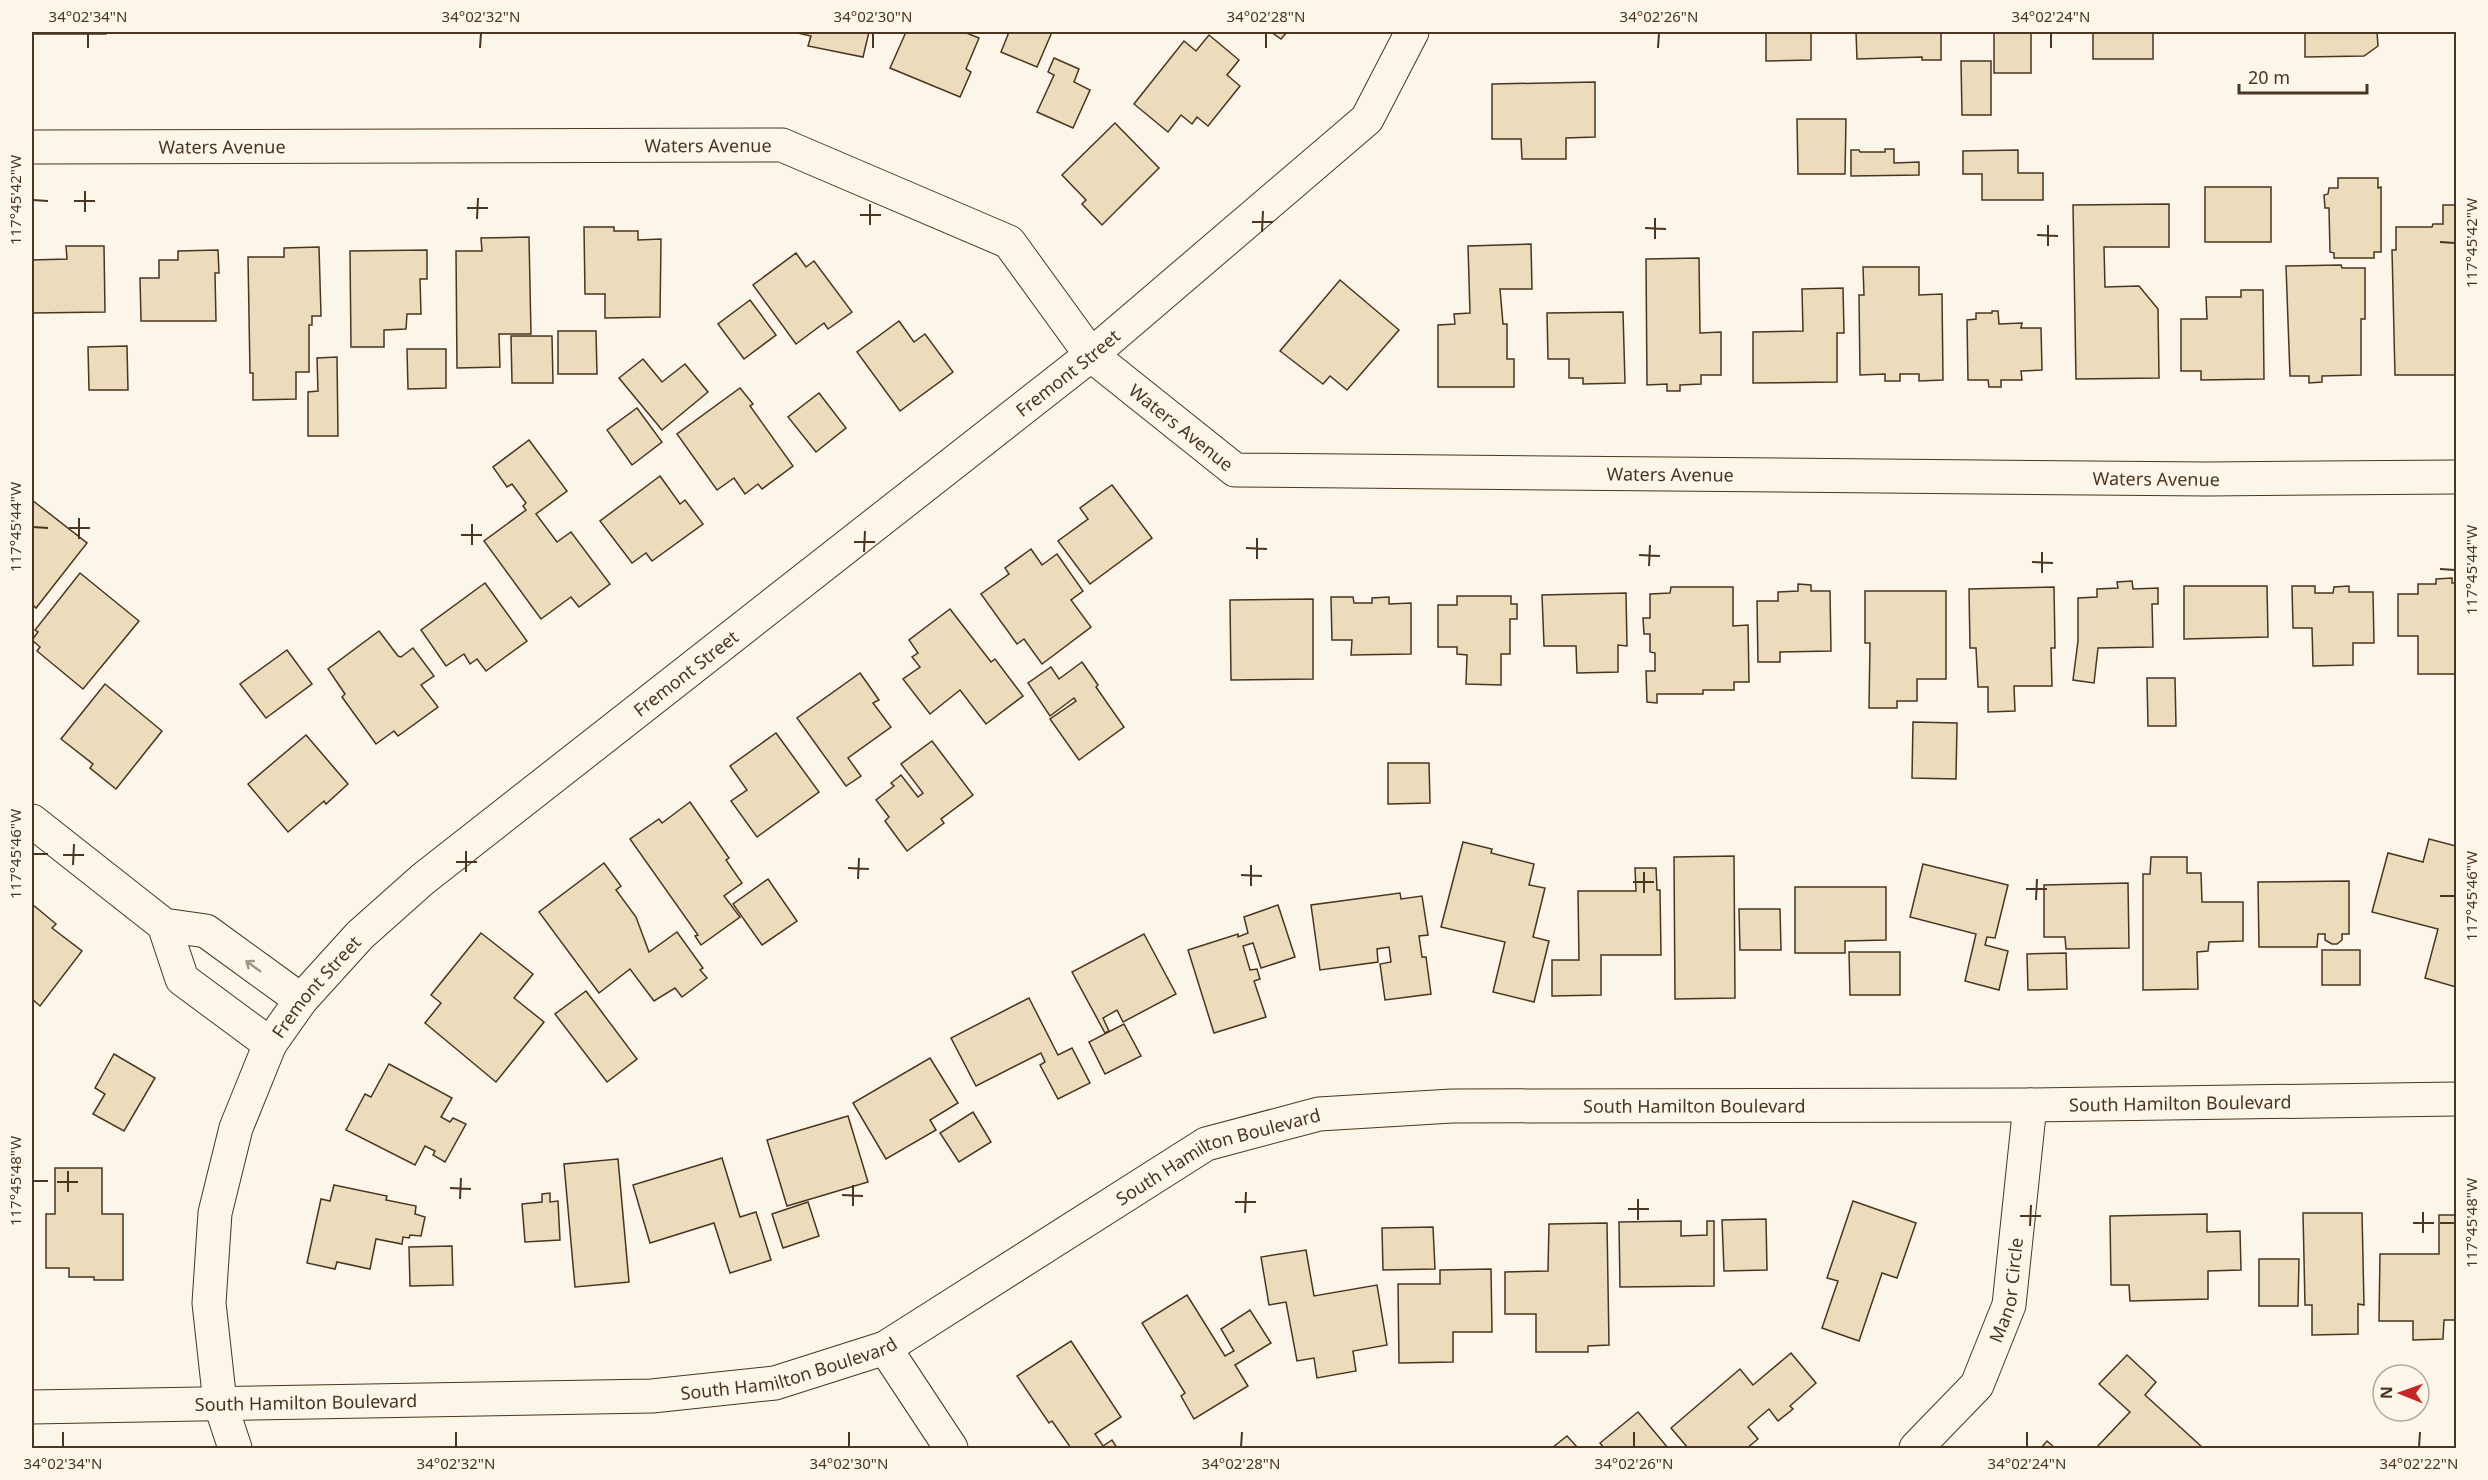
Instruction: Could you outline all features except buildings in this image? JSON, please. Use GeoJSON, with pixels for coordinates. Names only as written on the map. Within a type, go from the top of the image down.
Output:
{"type":"FeatureCollection","features":[{"type":"Feature","properties":{"kind":"street","name":"Fremont Street"},"geometry":{"type":"LineString","coordinates":[[235,1449],[220,1403],[209,1303],[215,1214],[236,1128],[270,1044],[301,1000],[360,935],[423,879],[1091,355],[1367,118],[1412,32]]}},
{"type":"Feature","properties":{"kind":"street","name":"Waters Avenue"},"geometry":{"type":"LineString","coordinates":[[32,147],[782,145],[1009,242],[1091,355],[1235,470],[2195,479],[2457,477]]}},
{"type":"Feature","properties":{"kind":"street"},"geometry":{"type":"LineString","coordinates":[[32,821],[164,926],[206,932],[301,1000]]}},
{"type":"Feature","properties":{"kind":"street"},"geometry":{"type":"LineString","coordinates":[[164,926],[182,979],[270,1044]]}},
{"type":"Feature","properties":{"kind":"street","name":"South Hamilton Boulevard"},"geometry":{"type":"LineString","coordinates":[[32,1407],[652,1396],[775,1383],[885,1348],[1206,1144],[1319,1114],[1452,1106],[2031,1105],[2457,1099]]}},
{"type":"Feature","properties":{"kind":"street","name":"Manor Circle"},"geometry":{"type":"LineString","coordinates":[[1916,1449],[1977,1385],[2009,1305],[2031,1105]]}},
{"type":"Feature","properties":{"kind":"street"},"geometry":{"type":"LineString","coordinates":[[885,1348],[951,1449]]}}]}
